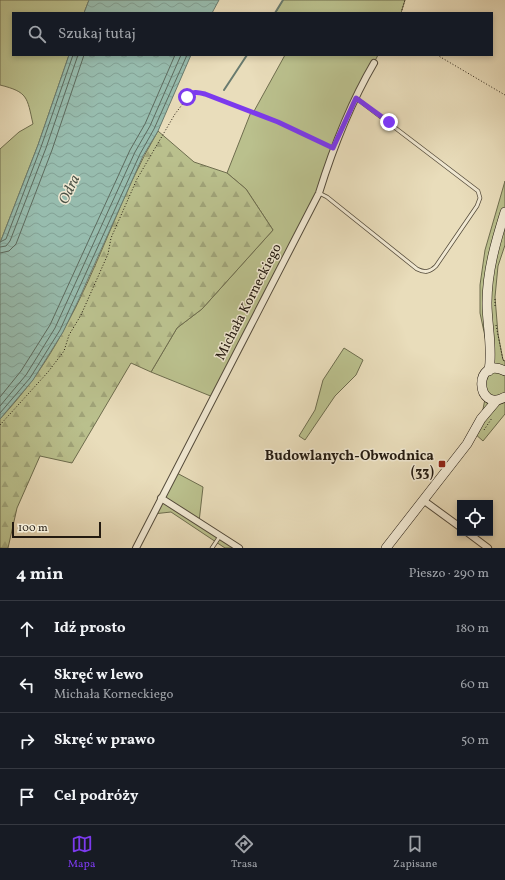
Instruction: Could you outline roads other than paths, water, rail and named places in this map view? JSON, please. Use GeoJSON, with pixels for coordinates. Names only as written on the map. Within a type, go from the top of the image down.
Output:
{"type":"FeatureCollection","features":[{"type":"Feature","properties":{"kind":"main road"},"geometry":{"type":"LineString","coordinates":[[481,419],[485,399],[481,381],[489,370],[490,346],[487,312],[489,273],[505,212]]}},
{"type":"Feature","properties":{"kind":"main road"},"geometry":{"type":"LineString","coordinates":[[490,346],[498,366],[504,367]]}},
{"type":"Feature","properties":{"kind":"main road"},"geometry":{"type":"LineString","coordinates":[[489,370],[504,367]]}},
{"type":"Feature","properties":{"kind":"main road"},"geometry":{"type":"LineString","coordinates":[[484,394],[491,399],[502,398]]}},
{"type":"Feature","properties":{"kind":"main road"},"geometry":{"type":"LineString","coordinates":[[386,548],[467,444],[481,419],[502,398]]}},
{"type":"Feature","properties":{"kind":"street","name":"Michała Korneckiego"},"geometry":{"type":"LineString","coordinates":[[136,548],[319,193],[333,148],[374,63]]}},
{"type":"Feature","properties":{"kind":"street"},"geometry":{"type":"LineString","coordinates":[[161,498],[239,548]]}},
{"type":"Feature","properties":{"kind":"street"},"geometry":{"type":"LineString","coordinates":[[423,500],[457,525]]}},
{"type":"Feature","properties":{"kind":"street"},"geometry":{"type":"LineString","coordinates":[[472,536],[488,548]]}},
{"type":"Feature","properties":{"kind":"lane"},"geometry":{"type":"LineString","coordinates":[[319,193],[327,197],[417,270],[423,272],[432,270],[436,266],[477,206],[480,198],[478,191],[356,98]]}},
{"type":"Feature","properties":{"kind":"lane"},"geometry":{"type":"LineString","coordinates":[[212,548],[220,536]]}},
{"type":"Feature","properties":{"kind":"water"},"geometry":{"type":"Polygon","coordinates":[[[89,0],[219,0],[213,12],[84,12],[89,0]]]}},
{"type":"Feature","properties":{"kind":"water","name":"Odra"},"geometry":{"type":"Polygon","coordinates":[[[69,56],[191,56],[158,131],[143,156],[63,332],[33,380],[0,419],[0,243],[38,145],[69,56]]]}},
{"type":"Feature","properties":{"kind":"waterway"},"geometry":{"type":"LineString","coordinates":[[276,12],[283,0]]}},
{"type":"Feature","properties":{"kind":"waterway"},"geometry":{"type":"LineString","coordinates":[[224,90],[246,56]]}},
{"type":"Feature","properties":{"kind":"place","name":"Budowlanych-Obwodnica (33)"},"geometry":{"type":"Point","coordinates":[442,464]}}]}
